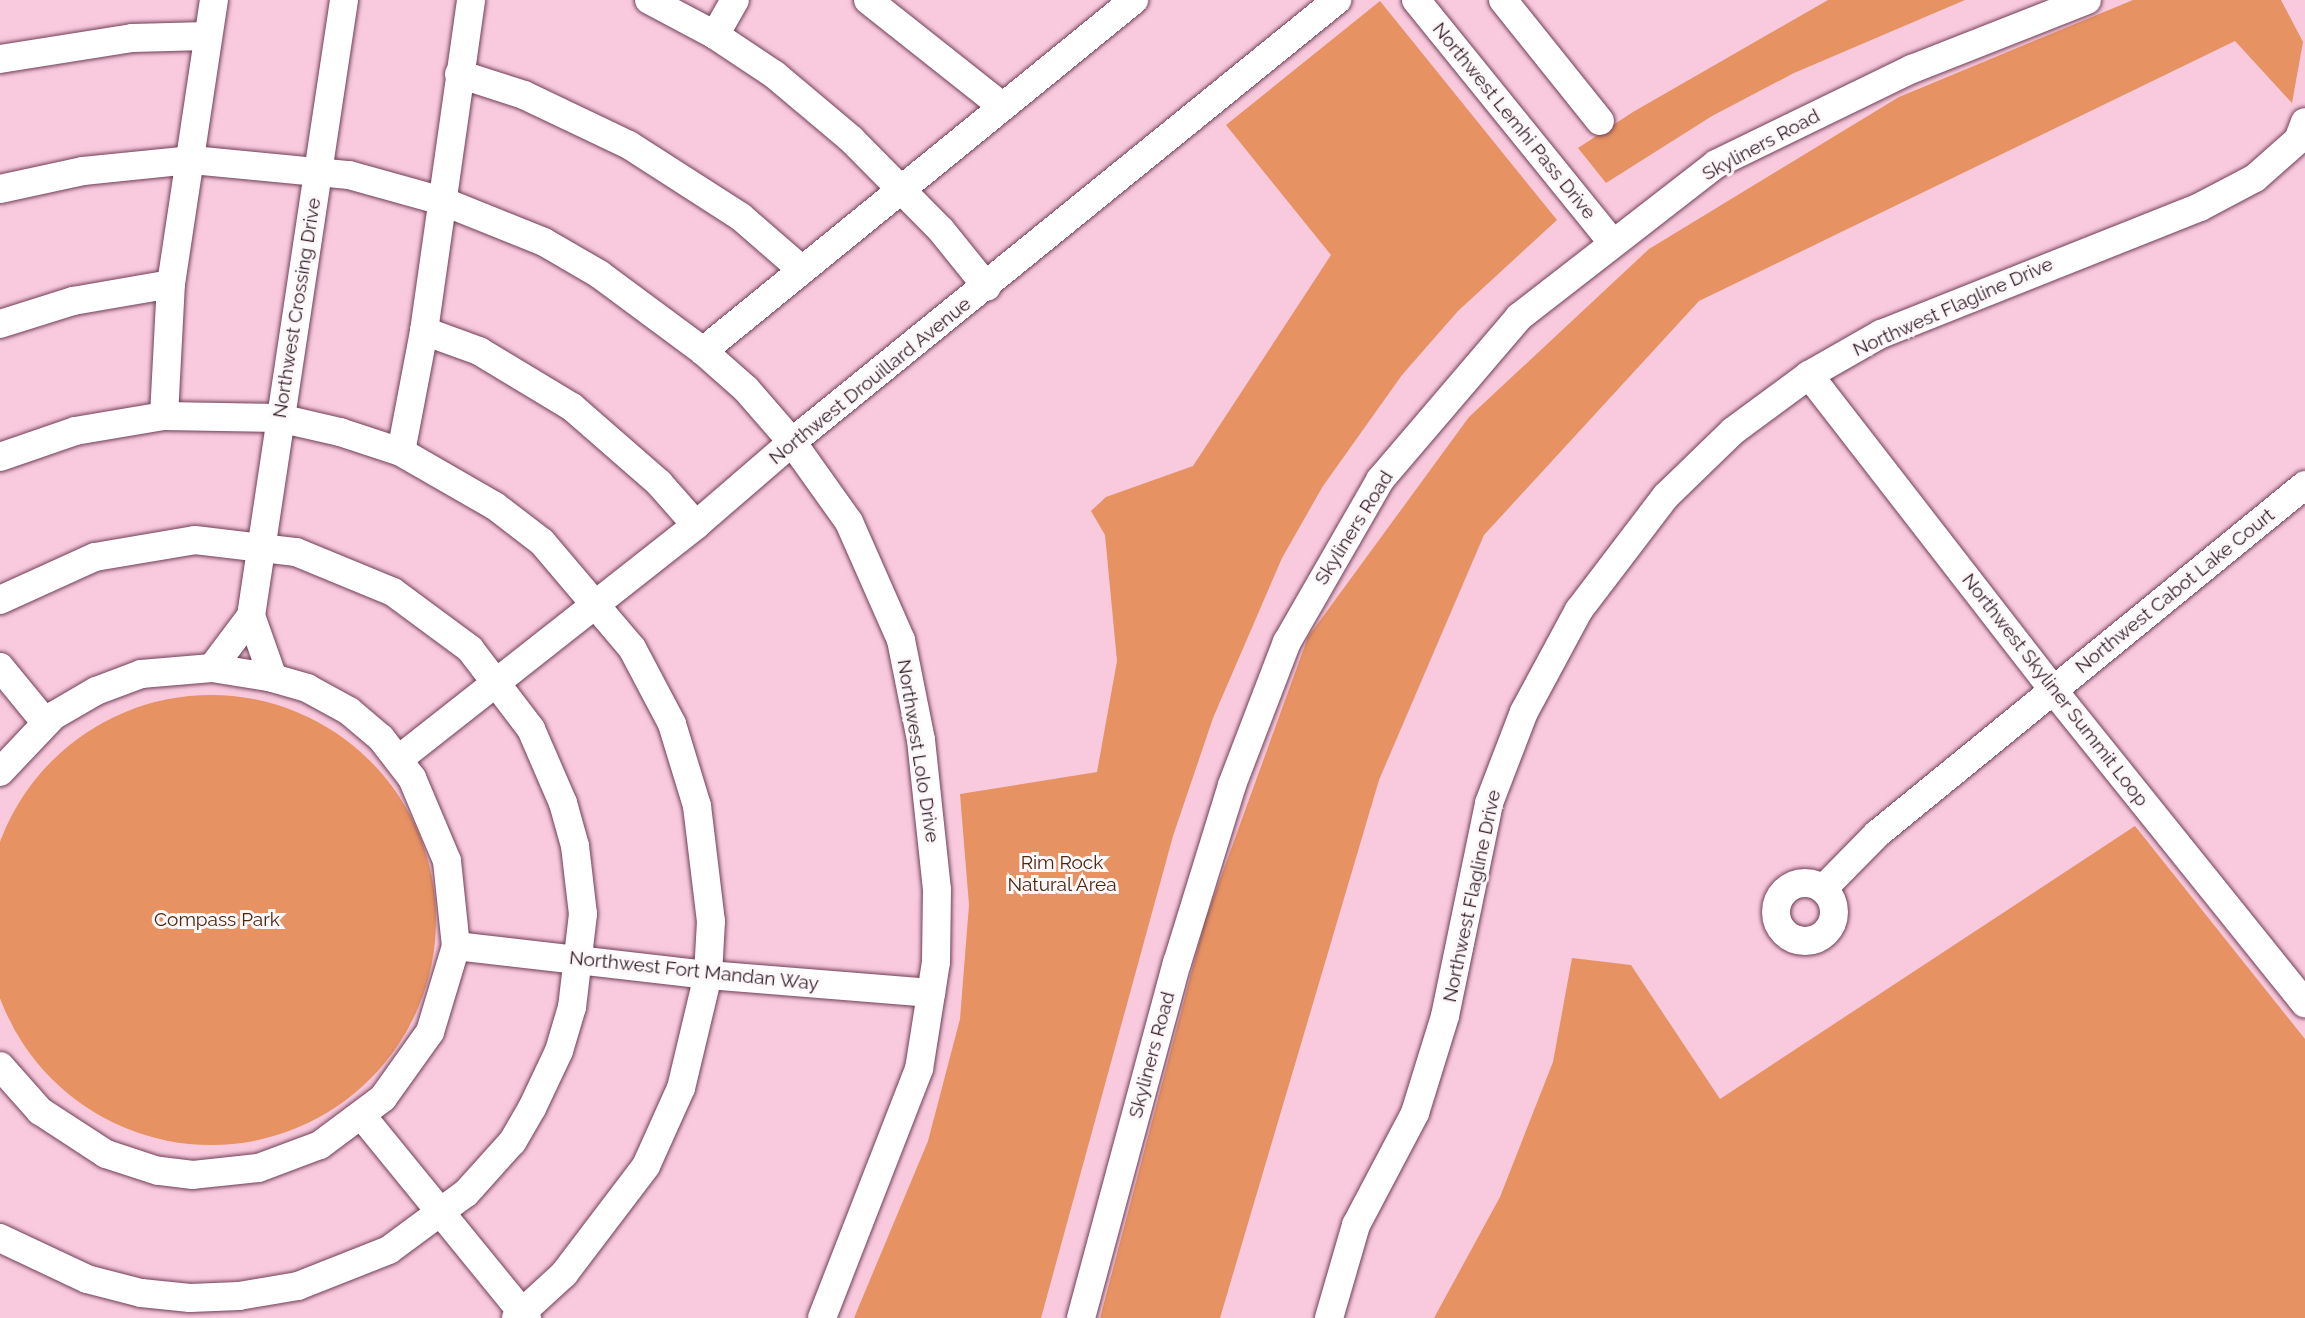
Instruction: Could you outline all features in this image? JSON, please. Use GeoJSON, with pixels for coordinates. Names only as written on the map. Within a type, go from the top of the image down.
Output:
{"type":"FeatureCollection","features":[{"type":"Feature","properties":{"kind":"street"},"geometry":{"type":"LineString","coordinates":[[164,416],[171,285],[192,160],[214,0]]}},
{"type":"Feature","properties":{"kind":"street","name":"Northwest Crossing Drive"},"geometry":{"type":"LineString","coordinates":[[212,668],[251,616],[344,0]]}},
{"type":"Feature","properties":{"kind":"street"},"geometry":{"type":"LineString","coordinates":[[401,452],[424,331],[471,0]]}},
{"type":"Feature","properties":{"kind":"street"},"geometry":{"type":"LineString","coordinates":[[649,0],[715,35],[775,75],[851,139],[902,191],[987,287]]}},
{"type":"Feature","properties":{"kind":"street"},"geometry":{"type":"LineString","coordinates":[[715,35],[735,0]]}},
{"type":"Feature","properties":{"kind":"street"},"geometry":{"type":"LineString","coordinates":[[868,0],[1003,107]]}},
{"type":"Feature","properties":{"kind":"street"},"geometry":{"type":"LineString","coordinates":[[703,351],[1134,0]]}},
{"type":"Feature","properties":{"kind":"street","name":"Northwest Drouillard Avenue"},"geometry":{"type":"LineString","coordinates":[[399,759],[696,525],[792,442],[987,287],[1337,0]]}},
{"type":"Feature","properties":{"kind":"street","name":"Northwest Lemhi Pass Drive"},"geometry":{"type":"LineString","coordinates":[[1416,0],[1612,242]]}},
{"type":"Feature","properties":{"kind":"street"},"geometry":{"type":"LineString","coordinates":[[1503,0],[1600,121]]}},
{"type":"Feature","properties":{"kind":"street","name":"Skyliners Road"},"geometry":{"type":"LineString","coordinates":[[1081,1318],[1202,876],[1287,642],[1380,480],[1427,421],[1519,317],[1612,242],[1716,164],[1912,69],[2087,0]]}},
{"type":"Feature","properties":{"kind":"street"},"geometry":{"type":"LineString","coordinates":[[0,60],[132,38],[207,36]]}},
{"type":"Feature","properties":{"kind":"street"},"geometry":{"type":"LineString","coordinates":[[459,74],[524,95],[629,145],[741,216],[802,270]]}},
{"type":"Feature","properties":{"kind":"street","name":"Northwest Flagline Drive"},"geometry":{"type":"LineString","coordinates":[[1329,1318],[1356,1225],[1415,1113],[1442,1028],[1489,803],[1524,712],[1579,610],[1667,496],[1733,431],[1809,375],[1881,334],[2200,207],[2255,178],[2298,139],[2305,122]]}},
{"type":"Feature","properties":{"kind":"street","name":"Northwest Lolo Drive"},"geometry":{"type":"LineString","coordinates":[[0,189],[83,171],[192,160],[319,171],[442,201],[544,242],[599,274],[703,351],[746,389],[792,442],[849,522],[901,640],[932,823],[937,890],[931,993],[919,1069],[822,1318]]}},
{"type":"Feature","properties":{"kind":"street"},"geometry":{"type":"LineString","coordinates":[[0,324],[73,301],[171,285]]}},
{"type":"Feature","properties":{"kind":"street"},"geometry":{"type":"LineString","coordinates":[[424,331],[479,351],[572,407],[659,482],[696,525]]}},
{"type":"Feature","properties":{"kind":"street","name":"Northwest Skyliner Summit Loop"},"geometry":{"type":"LineString","coordinates":[[1809,375],[2053,690],[2305,1003]]}},
{"type":"Feature","properties":{"kind":"street"},"geometry":{"type":"LineString","coordinates":[[0,457],[75,431],[164,416],[279,418],[401,452],[495,506],[542,542],[598,603],[653,685],[686,765],[706,869],[711,921],[708,975],[681,1088],[646,1166],[595,1238],[522,1316],[362,1116]]}},
{"type":"Feature","properties":{"kind":"street","name":"Northwest Cabot Lake Court"},"geometry":{"type":"LineString","coordinates":[[1823,889],[1877,834],[2305,485]]}},
{"type":"Feature","properties":{"kind":"street"},"geometry":{"type":"LineString","coordinates":[[0,600],[74,564],[136,547],[195,540],[262,545],[329,562],[393,592],[450,632],[496,682],[531,729],[563,803],[581,886],[580,959],[559,1051],[533,1108],[486,1173],[442,1214],[400,1244],[350,1269],[239,1307],[128,1290],[75,1275],[3,1244]]}},
{"type":"Feature","properties":{"kind":"street","name":"Northwest Crossing Drive"},"geometry":{"type":"LineString","coordinates":[[251,616],[273,678]]}},
{"type":"Feature","properties":{"kind":"street"},"geometry":{"type":"LineString","coordinates":[[0,667],[45,722]]}},
{"type":"Feature","properties":{"kind":"street"},"geometry":{"type":"LineString","coordinates":[[0,772],[45,722],[85,697],[130,677],[170,669],[212,668],[273,678],[315,692],[349,711],[399,759],[437,831],[447,861],[456,946],[430,1032],[383,1098],[320,1145],[258,1168],[193,1175],[158,1171],[106,1154],[13,1099],[0,1066]]}},
{"type":"Feature","properties":{"kind":"street","name":"Northwest Fort Mandan Way"},"geometry":{"type":"LineString","coordinates":[[456,946],[708,975],[931,993]]}},
{"type":"Feature","properties":{"kind":"green space"},"geometry":{"type":"Polygon","coordinates":[[[1828,0],[1965,0],[1794,73],[1712,116],[1606,183],[1578,148],[1633,112],[1828,0]]]}},
{"type":"Feature","properties":{"kind":"green space"},"geometry":{"type":"Polygon","coordinates":[[[2133,0],[2281,0],[2303,42],[2292,103],[2235,41],[1699,301],[1484,535],[1379,780],[1220,1318],[1100,1318],[1205,921],[1308,637],[1469,417],[1649,249],[1899,97],[2133,0]]]}},
{"type":"Feature","properties":{"kind":"green space","name":"Rim Rock Natural Area"},"geometry":{"type":"Polygon","coordinates":[[[1380,1],[1557,220],[1458,311],[1402,375],[1323,486],[1282,558],[1213,718],[1173,836],[1041,1318],[854,1318],[928,1141],[960,1019],[969,905],[960,794],[1097,772],[1117,661],[1105,535],[1091,511],[1106,497],[1193,466],[1331,255],[1226,125],[1380,1]]]}},
{"type":"Feature","properties":{"kind":"green space","name":"Compass Park"},"geometry":{"type":"Polygon","coordinates":[[[211,695],[255,700],[297,713],[336,733],[370,761],[398,795],[418,834],[431,876],[436,920],[431,964],[418,1006],[398,1045],[370,1079],[336,1107],[297,1127],[255,1140],[211,1145],[167,1140],[125,1127],[86,1107],[52,1079],[24,1045],[4,1006],[-9,964],[-14,920],[-9,876],[4,834],[24,795],[52,761],[86,733],[125,713],[167,700],[211,695]]]}},
{"type":"Feature","properties":{"kind":"green space"},"geometry":{"type":"Polygon","coordinates":[[[2135,826],[2305,1039],[2305,1318],[1434,1318],[1500,1197],[1553,1062],[1572,958],[1631,965],[1720,1099],[2135,826]]]}}]}
